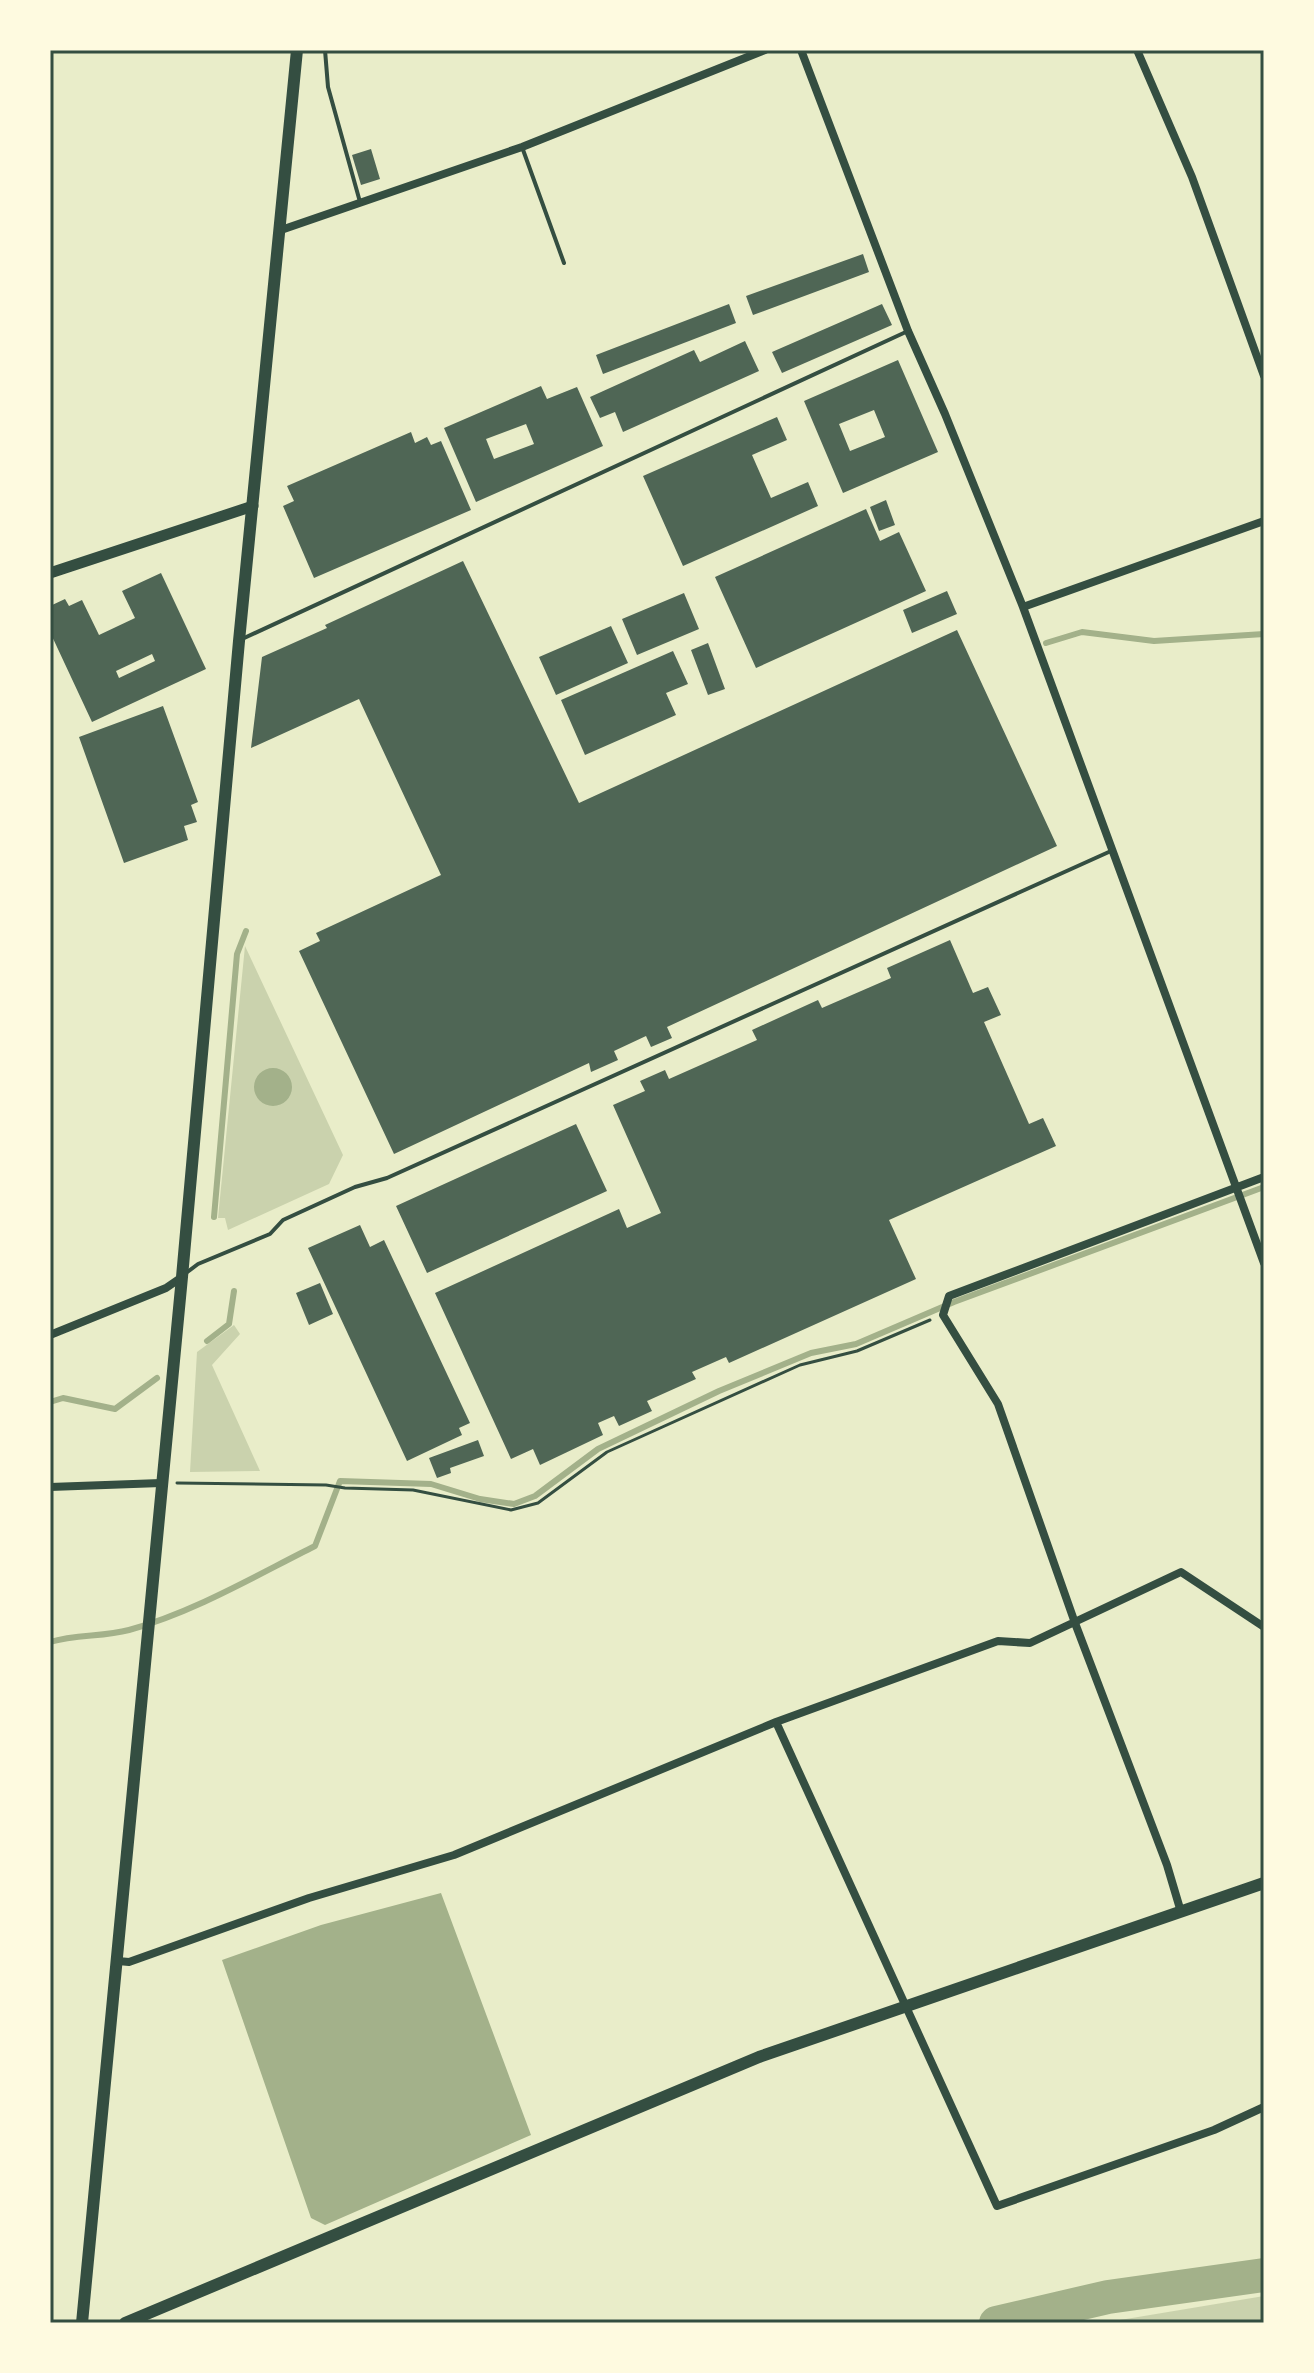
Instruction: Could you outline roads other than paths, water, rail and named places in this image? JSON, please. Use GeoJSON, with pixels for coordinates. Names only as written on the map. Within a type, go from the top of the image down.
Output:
{"type":"FeatureCollection","features":[{"type":"Feature","properties":{"kind":"main road"},"geometry":{"type":"LineString","coordinates":[[82,2323],[297,50]]}},
{"type":"Feature","properties":{"kind":"main road"},"geometry":{"type":"LineString","coordinates":[[125,2323],[759,2057],[1264,1883]]}},
{"type":"Feature","properties":{"kind":"street"},"geometry":{"type":"LineString","coordinates":[[281,230],[522,147],[765,50]]}},
{"type":"Feature","properties":{"kind":"street"},"geometry":{"type":"LineString","coordinates":[[801,50],[908,331],[1023,607],[1264,1263]]}},
{"type":"Feature","properties":{"kind":"street"},"geometry":{"type":"LineString","coordinates":[[1137,50],[1192,177],[1264,376]]}},
{"type":"Feature","properties":{"kind":"street"},"geometry":{"type":"LineString","coordinates":[[50,573],[253,506]]}},
{"type":"Feature","properties":{"kind":"street"},"geometry":{"type":"LineString","coordinates":[[1023,607],[1264,521]]}},
{"type":"Feature","properties":{"kind":"street"},"geometry":{"type":"LineString","coordinates":[[1181,1912],[1167,1865],[1075,1623],[998,1404],[943,1315],[949,1296],[1264,1177]]}},
{"type":"Feature","properties":{"kind":"street"},"geometry":{"type":"LineString","coordinates":[[50,1335],[166,1288],[182,1277]]}},
{"type":"Feature","properties":{"kind":"street"},"geometry":{"type":"LineString","coordinates":[[50,1487],[161,1483]]}},
{"type":"Feature","properties":{"kind":"street"},"geometry":{"type":"LineString","coordinates":[[118,1961],[129,1962],[309,1898],[454,1855],[776,1722],[998,1641],[1030,1643],[1181,1572],[1264,1627]]}},
{"type":"Feature","properties":{"kind":"street"},"geometry":{"type":"LineString","coordinates":[[776,1722],[997,2206],[1214,2130],[1264,2107]]}},
{"type":"Feature","properties":{"kind":"lane"},"geometry":{"type":"LineString","coordinates":[[325,50],[328,87],[360,202]]}},
{"type":"Feature","properties":{"kind":"lane"},"geometry":{"type":"LineString","coordinates":[[522,147],[564,263]]}},
{"type":"Feature","properties":{"kind":"lane"},"geometry":{"type":"LineString","coordinates":[[239,641],[908,331]]}},
{"type":"Feature","properties":{"kind":"lane"},"geometry":{"type":"LineString","coordinates":[[182,1277],[198,1264],[270,1234],[283,1220],[355,1187],[387,1178],[1113,850]]}},
{"type":"Feature","properties":{"kind":"waterway"},"geometry":{"type":"LineString","coordinates":[[1046,643],[1082,632],[1154,641],[1264,634]]}},
{"type":"Feature","properties":{"kind":"waterway"},"geometry":{"type":"LineString","coordinates":[[214,1217],[237,954],[246,931]]}},
{"type":"Feature","properties":{"kind":"waterway"},"geometry":{"type":"LineString","coordinates":[[50,1642],[119,1632],[177,1614],[315,1546],[340,1481],[431,1484],[480,1499],[514,1504],[535,1496],[598,1449],[719,1391],[811,1353],[856,1344],[954,1302],[1264,1187]]}},
{"type":"Feature","properties":{"kind":"waterway"},"geometry":{"type":"LineString","coordinates":[[207,1341],[229,1324],[234,1291]]}},
{"type":"Feature","properties":{"kind":"waterway"},"geometry":{"type":"LineString","coordinates":[[50,1402],[63,1398],[115,1409],[157,1378]]}},
{"type":"Feature","properties":{"kind":"waterway"},"geometry":{"type":"LineString","coordinates":[[996,2323],[1108,2297],[1264,2275]]}}]}
